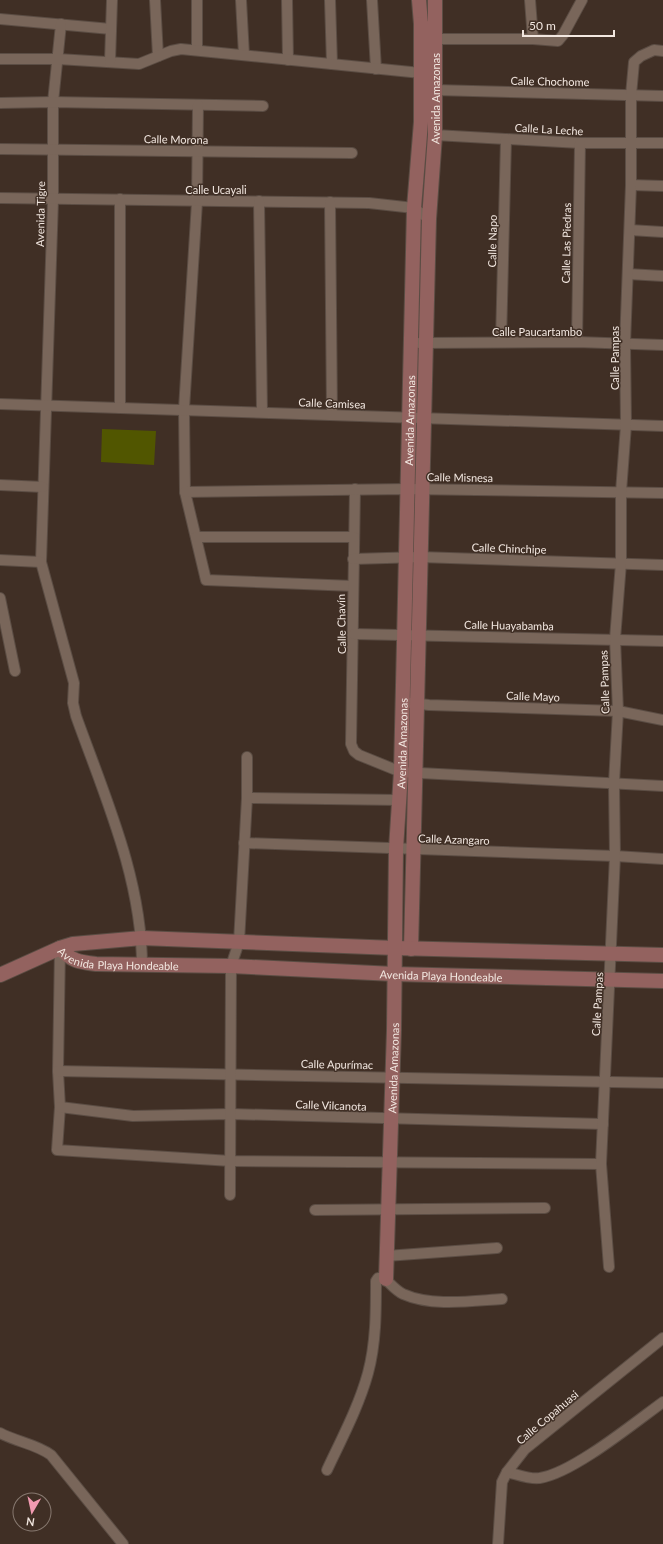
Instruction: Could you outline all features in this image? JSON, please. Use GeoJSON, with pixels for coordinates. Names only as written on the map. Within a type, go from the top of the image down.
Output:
{"type":"FeatureCollection","features":[{"type":"Feature","properties":{"kind":"street"},"geometry":{"type":"LineString","coordinates":[[110,62],[112,0]]}},
{"type":"Feature","properties":{"kind":"street"},"geometry":{"type":"LineString","coordinates":[[155,0],[158,56]]}},
{"type":"Feature","properties":{"kind":"street"},"geometry":{"type":"LineString","coordinates":[[197,0],[197,50]]}},
{"type":"Feature","properties":{"kind":"street"},"geometry":{"type":"LineString","coordinates":[[241,0],[244,55]]}},
{"type":"Feature","properties":{"kind":"street"},"geometry":{"type":"LineString","coordinates":[[287,0],[288,60]]}},
{"type":"Feature","properties":{"kind":"street"},"geometry":{"type":"LineString","coordinates":[[330,0],[332,64]]}},
{"type":"Feature","properties":{"kind":"street"},"geometry":{"type":"LineString","coordinates":[[372,0],[376,69]]}},
{"type":"Feature","properties":{"kind":"street"},"geometry":{"type":"LineString","coordinates":[[419,0],[421,24]]}},
{"type":"Feature","properties":{"kind":"street","name":"Avenida Amazonas"},"geometry":{"type":"LineString","coordinates":[[411,949],[429,219],[435,135],[436,0]]}},
{"type":"Feature","properties":{"kind":"street"},"geometry":{"type":"LineString","coordinates":[[530,0],[533,39]]}},
{"type":"Feature","properties":{"kind":"street"},"geometry":{"type":"LineString","coordinates":[[436,39],[533,39],[558,41],[563,35],[582,0]]}},
{"type":"Feature","properties":{"kind":"street"},"geometry":{"type":"LineString","coordinates":[[0,19],[111,29]]}},
{"type":"Feature","properties":{"kind":"street","name":"Avenida Tigre"},"geometry":{"type":"LineString","coordinates":[[61,24],[53,102],[53,200],[41,562],[74,683],[73,703],[76,716],[122,843],[139,918],[142,938],[142,966]]}},
{"type":"Feature","properties":{"kind":"street","name":"Avenida Amazonas"},"geometry":{"type":"LineString","coordinates":[[421,24],[436,39]]}},
{"type":"Feature","properties":{"kind":"street","name":"Avenida Amazonas"},"geometry":{"type":"LineString","coordinates":[[386,1279],[395,948],[396,849],[401,772],[414,208],[421,122],[421,24]]}},
{"type":"Feature","properties":{"kind":"street"},"geometry":{"type":"LineString","coordinates":[[0,59],[58,59],[139,64],[170,51],[197,50],[421,73]]}},
{"type":"Feature","properties":{"kind":"street","name":"Calle Pampas"},"geometry":{"type":"LineString","coordinates":[[609,1267],[601,1164],[611,978],[615,856],[614,783],[618,711],[615,639],[621,563],[621,492],[626,425],[625,344],[630,230],[631,96],[634,62],[641,56],[654,50],[663,51]]}},
{"type":"Feature","properties":{"kind":"street","name":"Calle Chochome"},"geometry":{"type":"LineString","coordinates":[[436,90],[663,96]]}},
{"type":"Feature","properties":{"kind":"street"},"geometry":{"type":"LineString","coordinates":[[0,103],[53,102],[263,106]]}},
{"type":"Feature","properties":{"kind":"street"},"geometry":{"type":"LineString","coordinates":[[198,105],[197,202],[184,409],[185,492],[206,580],[353,586]]}},
{"type":"Feature","properties":{"kind":"street","name":"Calle La Leche"},"geometry":{"type":"LineString","coordinates":[[435,135],[580,143],[663,143]]}},
{"type":"Feature","properties":{"kind":"street","name":"Calle Napo"},"geometry":{"type":"LineString","coordinates":[[501,342],[506,139]]}},
{"type":"Feature","properties":{"kind":"street","name":"Calle Las Piedras"},"geometry":{"type":"LineString","coordinates":[[577,342],[580,143]]}},
{"type":"Feature","properties":{"kind":"street","name":"Calle Morona"},"geometry":{"type":"LineString","coordinates":[[0,149],[352,153]]}},
{"type":"Feature","properties":{"kind":"street"},"geometry":{"type":"LineString","coordinates":[[631,185],[663,186]]}},
{"type":"Feature","properties":{"kind":"street","name":"Calle Ucayali"},"geometry":{"type":"LineString","coordinates":[[0,198],[53,200],[120,199],[197,202],[259,201],[369,203],[414,208],[429,219]]}},
{"type":"Feature","properties":{"kind":"street"},"geometry":{"type":"LineString","coordinates":[[120,199],[120,408]]}},
{"type":"Feature","properties":{"kind":"street"},"geometry":{"type":"LineString","coordinates":[[259,201],[262,412]]}},
{"type":"Feature","properties":{"kind":"street"},"geometry":{"type":"LineString","coordinates":[[330,202],[332,415]]}},
{"type":"Feature","properties":{"kind":"street"},"geometry":{"type":"LineString","coordinates":[[630,230],[663,232]]}},
{"type":"Feature","properties":{"kind":"street"},"geometry":{"type":"LineString","coordinates":[[628,274],[663,276]]}},
{"type":"Feature","properties":{"kind":"street","name":"Calle Paucartambo"},"geometry":{"type":"LineString","coordinates":[[411,343],[577,342],[663,345]]}},
{"type":"Feature","properties":{"kind":"street","name":"Calle Camisea"},"geometry":{"type":"LineString","coordinates":[[0,404],[663,426]]}},
{"type":"Feature","properties":{"kind":"street"},"geometry":{"type":"LineString","coordinates":[[0,485],[43,486]]}},
{"type":"Feature","properties":{"kind":"street","name":"Calle Misnesa"},"geometry":{"type":"LineString","coordinates":[[185,492],[408,488],[663,493]]}},
{"type":"Feature","properties":{"kind":"street","name":"Calle Chavín"},"geometry":{"type":"LineString","coordinates":[[355,489],[353,559],[354,634],[351,744],[354,751],[359,755],[401,772]]}},
{"type":"Feature","properties":{"kind":"street"},"geometry":{"type":"LineString","coordinates":[[196,536],[354,537]]}},
{"type":"Feature","properties":{"kind":"street","name":"Calle Chinchipe"},"geometry":{"type":"LineString","coordinates":[[353,559],[406,557],[663,565]]}},
{"type":"Feature","properties":{"kind":"street"},"geometry":{"type":"LineString","coordinates":[[0,560],[41,562]]}},
{"type":"Feature","properties":{"kind":"street"},"geometry":{"type":"LineString","coordinates":[[0,598],[15,671]]}},
{"type":"Feature","properties":{"kind":"street","name":"Calle Huayabamba"},"geometry":{"type":"LineString","coordinates":[[354,634],[663,641]]}},
{"type":"Feature","properties":{"kind":"street","name":"Calle Mayo"},"geometry":{"type":"LineString","coordinates":[[402,702],[417,704],[618,711],[663,720]]}},
{"type":"Feature","properties":{"kind":"street"},"geometry":{"type":"LineString","coordinates":[[230,1194],[231,966],[240,942],[247,798],[247,757]]}},
{"type":"Feature","properties":{"kind":"street"},"geometry":{"type":"LineString","coordinates":[[401,772],[663,786]]}},
{"type":"Feature","properties":{"kind":"street"},"geometry":{"type":"LineString","coordinates":[[247,798],[399,800]]}},
{"type":"Feature","properties":{"kind":"street","name":"Calle Azangaro"},"geometry":{"type":"LineString","coordinates":[[244,844],[615,856],[663,860]]}},
{"type":"Feature","properties":{"kind":"street","name":"Avenida Playa Hondeable"},"geometry":{"type":"LineString","coordinates":[[663,955],[411,949],[142,938],[90,942],[60,948],[68,958],[80,962],[142,966],[231,966],[394,974],[611,978],[663,981]]}},
{"type":"Feature","properties":{"kind":"street"},"geometry":{"type":"LineString","coordinates":[[0,975],[60,948],[58,1071],[60,1107],[57,1150],[231,1161],[389,1164],[601,1164]]}},
{"type":"Feature","properties":{"kind":"street","name":"Calle Apurímac"},"geometry":{"type":"LineString","coordinates":[[58,1071],[663,1083]]}},
{"type":"Feature","properties":{"kind":"street","name":"Calle Vilcanota"},"geometry":{"type":"LineString","coordinates":[[60,1107],[127,1116],[231,1114],[603,1124]]}},
{"type":"Feature","properties":{"kind":"street"},"geometry":{"type":"LineString","coordinates":[[315,1210],[545,1208]]}},
{"type":"Feature","properties":{"kind":"street"},"geometry":{"type":"LineString","coordinates":[[386,1256],[497,1248]]}},
{"type":"Feature","properties":{"kind":"street"},"geometry":{"type":"LineString","coordinates":[[327,1470],[368,1374],[375,1339],[376,1281],[380,1277],[386,1279],[393,1287],[403,1294],[422,1299],[446,1302],[502,1300]]}},
{"type":"Feature","properties":{"kind":"street","name":"Calle Copahuasi"},"geometry":{"type":"LineString","coordinates":[[498,1544],[502,1482],[507,1472],[525,1449],[663,1338]]}},
{"type":"Feature","properties":{"kind":"street"},"geometry":{"type":"LineString","coordinates":[[507,1472],[539,1479],[559,1472],[586,1456],[663,1402]]}},
{"type":"Feature","properties":{"kind":"street"},"geometry":{"type":"LineString","coordinates":[[0,1433],[38,1447],[51,1455],[123,1544]]}},
{"type":"Feature","properties":{"kind":"shaded area"},"geometry":{"type":"Polygon","coordinates":[[[102,429],[156,431],[154,465],[101,462],[102,429]]]}}]}
